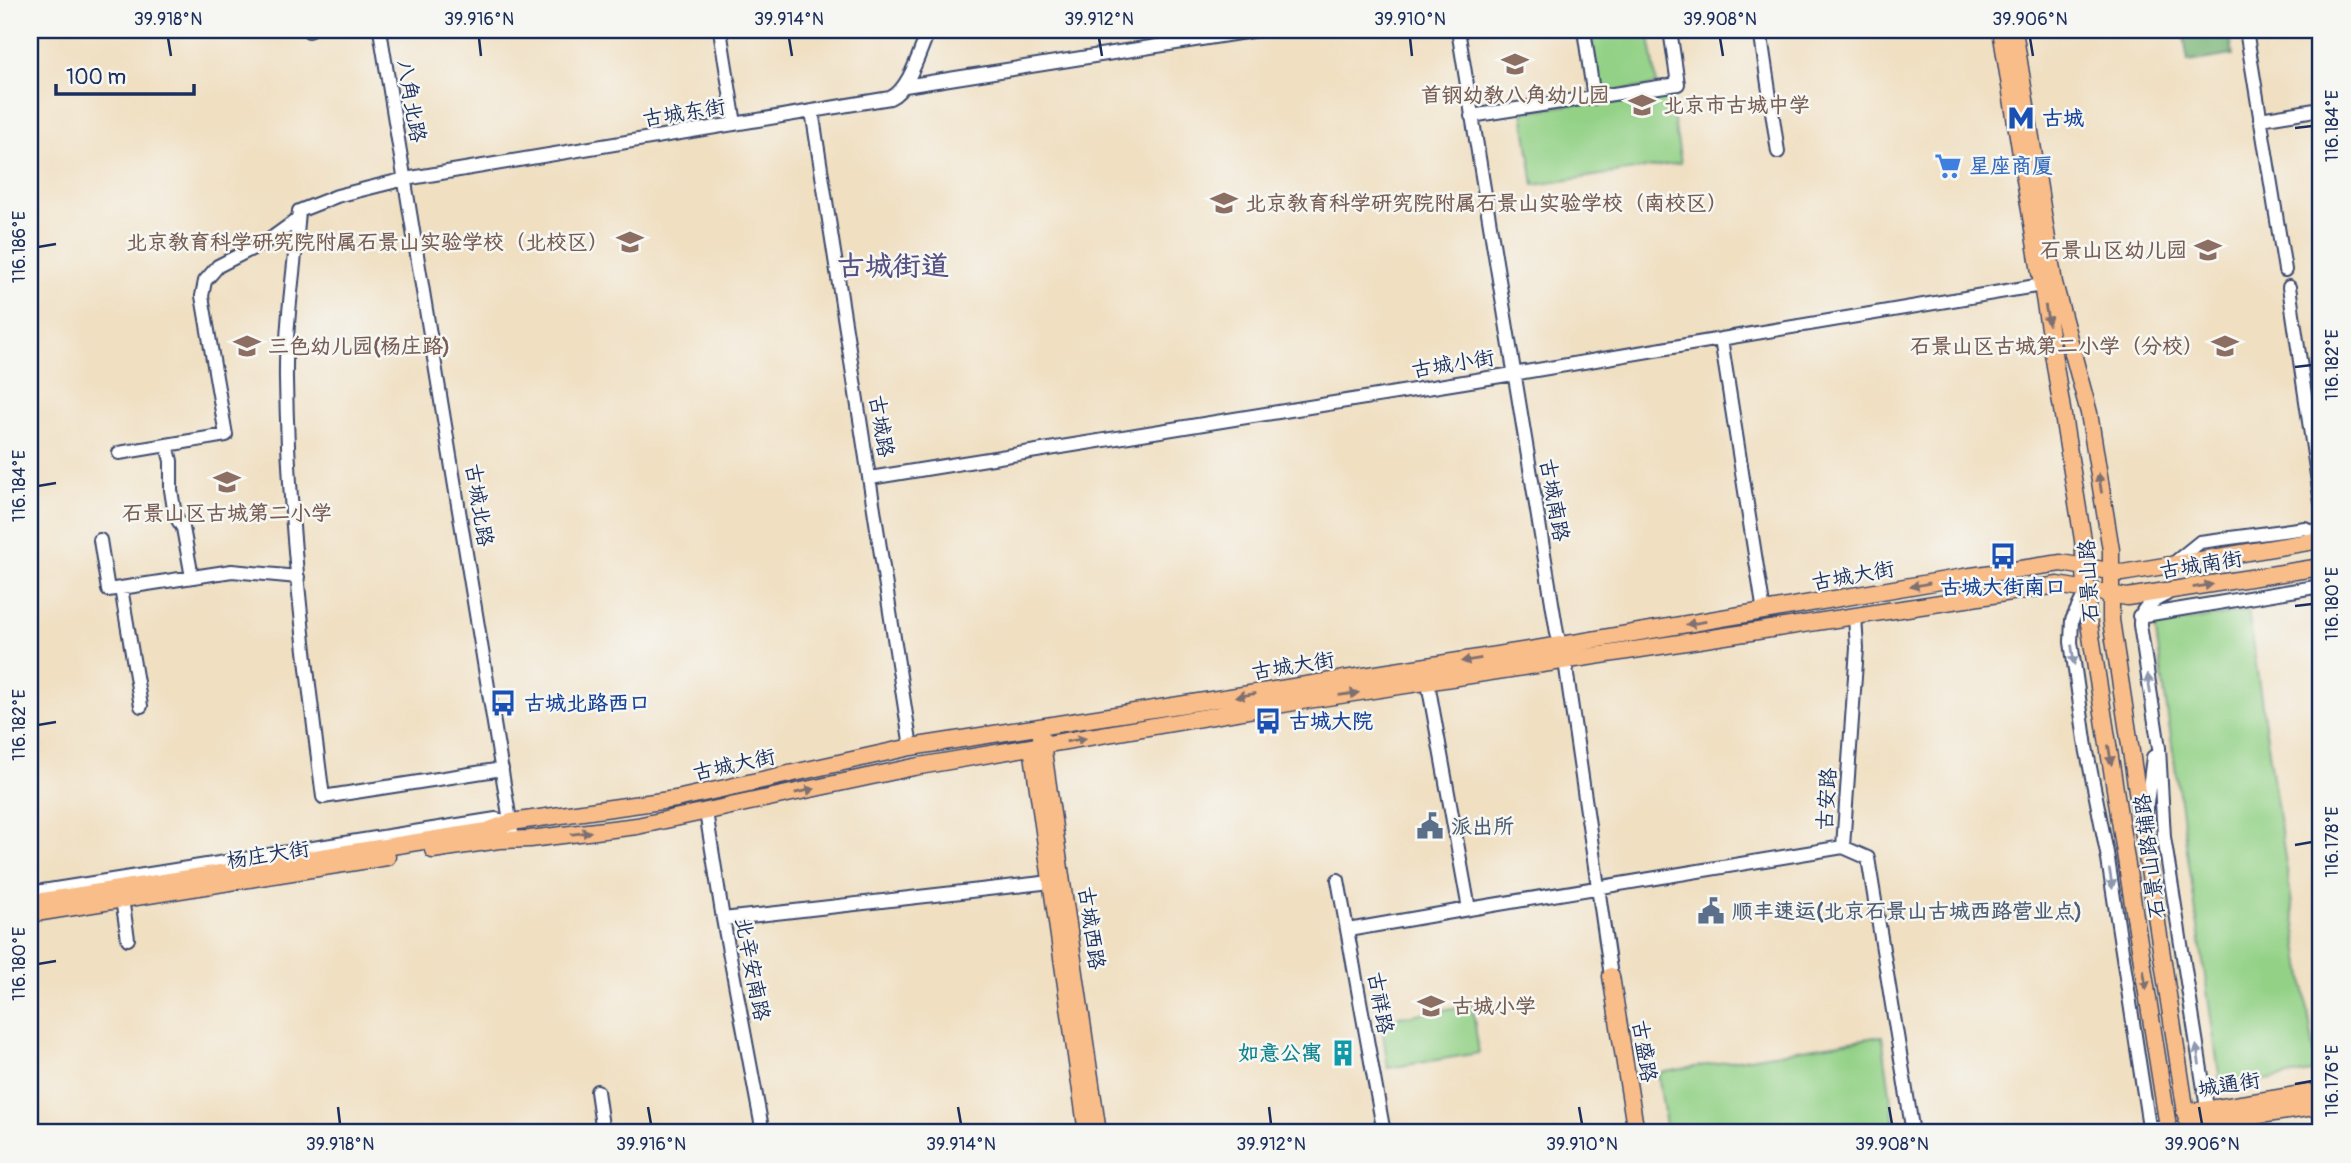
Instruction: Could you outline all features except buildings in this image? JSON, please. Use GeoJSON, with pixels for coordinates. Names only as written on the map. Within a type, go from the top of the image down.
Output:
{"type":"FeatureCollection","features":[{"type":"Feature","properties":{"kind":"main road","name":"石景山路"},"geometry":{"type":"LineString","coordinates":[[2001,30],[2083,540],[2092,645],[2169,1129]]}},
{"type":"Feature","properties":{"kind":"main road","name":"石景山路"},"geometry":{"type":"LineString","coordinates":[[2014,30],[2054,283],[2089,413],[2111,550],[2111,620],[2187,1124]]}},
{"type":"Feature","properties":{"kind":"main road","name":"古城南街"},"geometry":{"type":"LineString","coordinates":[[2084,566],[2122,573],[2321,538]]}},
{"type":"Feature","properties":{"kind":"main road","name":"古城大街"},"geometry":{"type":"LineString","coordinates":[[512,831],[676,799],[911,747],[1036,738],[1428,683],[1764,612],[2061,563],[2084,566]]}},
{"type":"Feature","properties":{"kind":"main road","name":"古城南街"},"geometry":{"type":"LineString","coordinates":[[2086,591],[2127,597],[2321,567]]}},
{"type":"Feature","properties":{"kind":"main road","name":"古城大街"},"geometry":{"type":"LineString","coordinates":[[512,831],[637,826],[1036,738],[1563,653],[1855,617],[2058,585],[2086,591]]}},
{"type":"Feature","properties":{"kind":"main road","name":"古城西路"},"geometry":{"type":"LineString","coordinates":[[1036,738],[1051,882],[1087,1133]]}},
{"type":"Feature","properties":{"kind":"main road","name":"古城西路"},"geometry":{"type":"LineString","coordinates":[[1036,738],[1098,1133]]}},
{"type":"Feature","properties":{"kind":"main road"},"geometry":{"type":"LineString","coordinates":[[30,903],[487,831],[512,831]]}},
{"type":"Feature","properties":{"kind":"main road","name":"杨庄大街"},"geometry":{"type":"LineString","coordinates":[[30,914],[512,831]]}},
{"type":"Feature","properties":{"kind":"main road","name":"古盛路"},"geometry":{"type":"LineString","coordinates":[[1611,976],[1636,1133]]}},
{"type":"Feature","properties":{"kind":"main road","name":"城通街"},"geometry":{"type":"LineString","coordinates":[[2209,1122],[2321,1091]]}},
{"type":"Feature","properties":{"kind":"main road","name":"城通街"},"geometry":{"type":"LineString","coordinates":[[2187,1124],[2321,1106]]}},
{"type":"Feature","properties":{"kind":"street","name":"八角北路"},"geometry":{"type":"LineString","coordinates":[[380,30],[405,179]]}},
{"type":"Feature","properties":{"kind":"street"},"geometry":{"type":"LineString","coordinates":[[720,30],[735,124]]}},
{"type":"Feature","properties":{"kind":"street"},"geometry":{"type":"LineString","coordinates":[[905,86],[929,30]]}},
{"type":"Feature","properties":{"kind":"street","name":"古城东街"},"geometry":{"type":"LineString","coordinates":[[298,219],[299,211],[337,196],[405,179],[890,98],[905,86],[1258,30]]}},
{"type":"Feature","properties":{"kind":"street","name":"古城南路"},"geometry":{"type":"LineString","coordinates":[[1458,30],[1513,374],[1557,633],[1563,653],[1611,976]]}},
{"type":"Feature","properties":{"kind":"street"},"geometry":{"type":"LineString","coordinates":[[1584,30],[1594,98]]}},
{"type":"Feature","properties":{"kind":"street"},"geometry":{"type":"LineString","coordinates":[[1471,116],[1678,84],[1670,30]]}},
{"type":"Feature","properties":{"kind":"street"},"geometry":{"type":"LineString","coordinates":[[1760,30],[1778,152]]}},
{"type":"Feature","properties":{"kind":"street"},"geometry":{"type":"LineString","coordinates":[[2246,30],[2285,270]]}},
{"type":"Feature","properties":{"kind":"street"},"geometry":{"type":"LineString","coordinates":[[2260,119],[2321,109]]}},
{"type":"Feature","properties":{"kind":"street","name":"古城路"},"geometry":{"type":"LineString","coordinates":[[812,111],[911,747]]}},
{"type":"Feature","properties":{"kind":"street","name":"古城北路"},"geometry":{"type":"LineString","coordinates":[[405,179],[512,831]]}},
{"type":"Feature","properties":{"kind":"street"},"geometry":{"type":"LineString","coordinates":[[119,453],[226,435],[202,296],[205,281],[218,266],[269,240],[298,219]]}},
{"type":"Feature","properties":{"kind":"street"},"geometry":{"type":"LineString","coordinates":[[298,219],[286,378],[304,651],[323,797],[502,769]]}},
{"type":"Feature","properties":{"kind":"street","name":"古城小街"},"geometry":{"type":"LineString","coordinates":[[870,478],[2042,285]]}},
{"type":"Feature","properties":{"kind":"street"},"geometry":{"type":"LineString","coordinates":[[2288,287],[2321,502]]}},
{"type":"Feature","properties":{"kind":"street"},"geometry":{"type":"LineString","coordinates":[[1721,339],[1764,612]]}},
{"type":"Feature","properties":{"kind":"street"},"geometry":{"type":"LineString","coordinates":[[167,445],[175,515],[183,528],[192,577]]}},
{"type":"Feature","properties":{"kind":"street"},"geometry":{"type":"LineString","coordinates":[[100,540],[108,590],[232,571],[298,577]]}},
{"type":"Feature","properties":{"kind":"street"},"geometry":{"type":"LineString","coordinates":[[2139,616],[2321,586]]}},
{"type":"Feature","properties":{"kind":"street"},"geometry":{"type":"LineString","coordinates":[[121,588],[141,706]]}},
{"type":"Feature","properties":{"kind":"street"},"geometry":{"type":"LineString","coordinates":[[2139,616],[2145,606],[2173,590]]}},
{"type":"Feature","properties":{"kind":"street","name":"石景山路辅路"},"geometry":{"type":"LineString","coordinates":[[2086,591],[2072,620],[2071,642],[2150,1131]]}},
{"type":"Feature","properties":{"kind":"street","name":"石景山路辅路"},"geometry":{"type":"LineString","coordinates":[[2139,616],[2159,748],[2164,837],[2209,1122]]}},
{"type":"Feature","properties":{"kind":"street","name":"古安路"},"geometry":{"type":"LineString","coordinates":[[1855,617],[1857,648],[1843,847],[1868,858],[1913,1133]]}},
{"type":"Feature","properties":{"kind":"street"},"geometry":{"type":"LineString","coordinates":[[1428,683],[1469,909]]}},
{"type":"Feature","properties":{"kind":"street"},"geometry":{"type":"LineString","coordinates":[[2144,826],[2153,760],[2154,720]]}},
{"type":"Feature","properties":{"kind":"street","name":"北辛安南路"},"geometry":{"type":"LineString","coordinates":[[706,812],[763,1133]]}},
{"type":"Feature","properties":{"kind":"street","name":"杨庄大街"},"geometry":{"type":"LineString","coordinates":[[30,893],[496,819],[512,831]]}},
{"type":"Feature","properties":{"kind":"street"},"geometry":{"type":"LineString","coordinates":[[1348,930],[1843,847]]}},
{"type":"Feature","properties":{"kind":"street","name":"古祥路"},"geometry":{"type":"LineString","coordinates":[[1338,880],[1384,1133]]}},
{"type":"Feature","properties":{"kind":"street"},"geometry":{"type":"LineString","coordinates":[[723,919],[1051,882]]}},
{"type":"Feature","properties":{"kind":"street"},"geometry":{"type":"LineString","coordinates":[[122,900],[128,939]]}},
{"type":"Feature","properties":{"kind":"street"},"geometry":{"type":"LineString","coordinates":[[597,1091],[603,1133]]}},
{"type":"Feature","properties":{"kind":"street"},"geometry":{"type":"LineString","coordinates":[[2122,1133],[2169,1129]]}},
{"type":"Feature","properties":{"kind":"green space"},"geometry":{"type":"Polygon","coordinates":[[[1590,30],[1648,30],[1657,85],[1600,94],[1590,30]]]}},
{"type":"Feature","properties":{"kind":"green space"},"geometry":{"type":"Polygon","coordinates":[[[2183,30],[2229,30],[2233,55],[2188,62],[2183,30]]]}},
{"type":"Feature","properties":{"kind":"green space"},"geometry":{"type":"Polygon","coordinates":[[[1649,93],[1671,103],[1681,163],[1534,185],[1523,112],[1649,93]]]}},
{"type":"Feature","properties":{"kind":"green space"},"geometry":{"type":"Polygon","coordinates":[[[2248,611],[2317,1071],[2221,1088],[2155,626],[2248,611]]]}},
{"type":"Feature","properties":{"kind":"green space"},"geometry":{"type":"Polygon","coordinates":[[[1472,1005],[1479,1053],[1388,1068],[1381,1020],[1472,1005]]]}},
{"type":"Feature","properties":{"kind":"green space"},"geometry":{"type":"Polygon","coordinates":[[[1882,1036],[1894,1120],[1885,1133],[1667,1133],[1658,1073],[1882,1036]]]}},
{"type":"Feature","properties":{"kind":"place","name":"首钢幼教八角幼儿园"},"geometry":{"type":"Point","coordinates":[1515,64]}},
{"type":"Feature","properties":{"kind":"place","name":"北京市古城中学"},"geometry":{"type":"Point","coordinates":[1642,105]}},
{"type":"Feature","properties":{"kind":"place","name":"古城"},"geometry":{"type":"Point","coordinates":[2021,118]}},
{"type":"Feature","properties":{"kind":"place","name":"星座商厦"},"geometry":{"type":"Point","coordinates":[1948,166]}},
{"type":"Feature","properties":{"kind":"place","name":"北京教育科学研究院附属石景山实验学校（南校区）"},"geometry":{"type":"Point","coordinates":[1224,203]}},
{"type":"Feature","properties":{"kind":"place","name":"北京教育科学研究院附属石景山实验学校（北校区）"},"geometry":{"type":"Point","coordinates":[630,242]}},
{"type":"Feature","properties":{"kind":"place","name":"石景山区幼儿园"},"geometry":{"type":"Point","coordinates":[2208,250]}},
{"type":"Feature","properties":{"kind":"place","name":"三色幼儿园(杨庄路)"},"geometry":{"type":"Point","coordinates":[247,346]}},
{"type":"Feature","properties":{"kind":"place","name":"石景山区古城第二小学（分校）"},"geometry":{"type":"Point","coordinates":[2225,346]}},
{"type":"Feature","properties":{"kind":"place","name":"石景山区古城第二小学"},"geometry":{"type":"Point","coordinates":[227,482]}},
{"type":"Feature","properties":{"kind":"place","name":"古城大街南口"},"geometry":{"type":"Point","coordinates":[2003,556]}},
{"type":"Feature","properties":{"kind":"place","name":"古城北路西口"},"geometry":{"type":"Point","coordinates":[503,703]}},
{"type":"Feature","properties":{"kind":"place","name":"古城大院"},"geometry":{"type":"Point","coordinates":[1268,721]}},
{"type":"Feature","properties":{"kind":"place","name":"派出所"},"geometry":{"type":"Point","coordinates":[1430,826]}},
{"type":"Feature","properties":{"kind":"place","name":"顺丰速运(北京石景山古城西路营业点)"},"geometry":{"type":"Point","coordinates":[1711,911]}},
{"type":"Feature","properties":{"kind":"place","name":"古城小学"},"geometry":{"type":"Point","coordinates":[1431,1006]}},
{"type":"Feature","properties":{"kind":"place","name":"如意公寓"},"geometry":{"type":"Point","coordinates":[1343,1053]}},
{"type":"Feature","properties":{"kind":"district","name":"古城街道"},"geometry":{"type":"Point","coordinates":[893,266]}}]}
